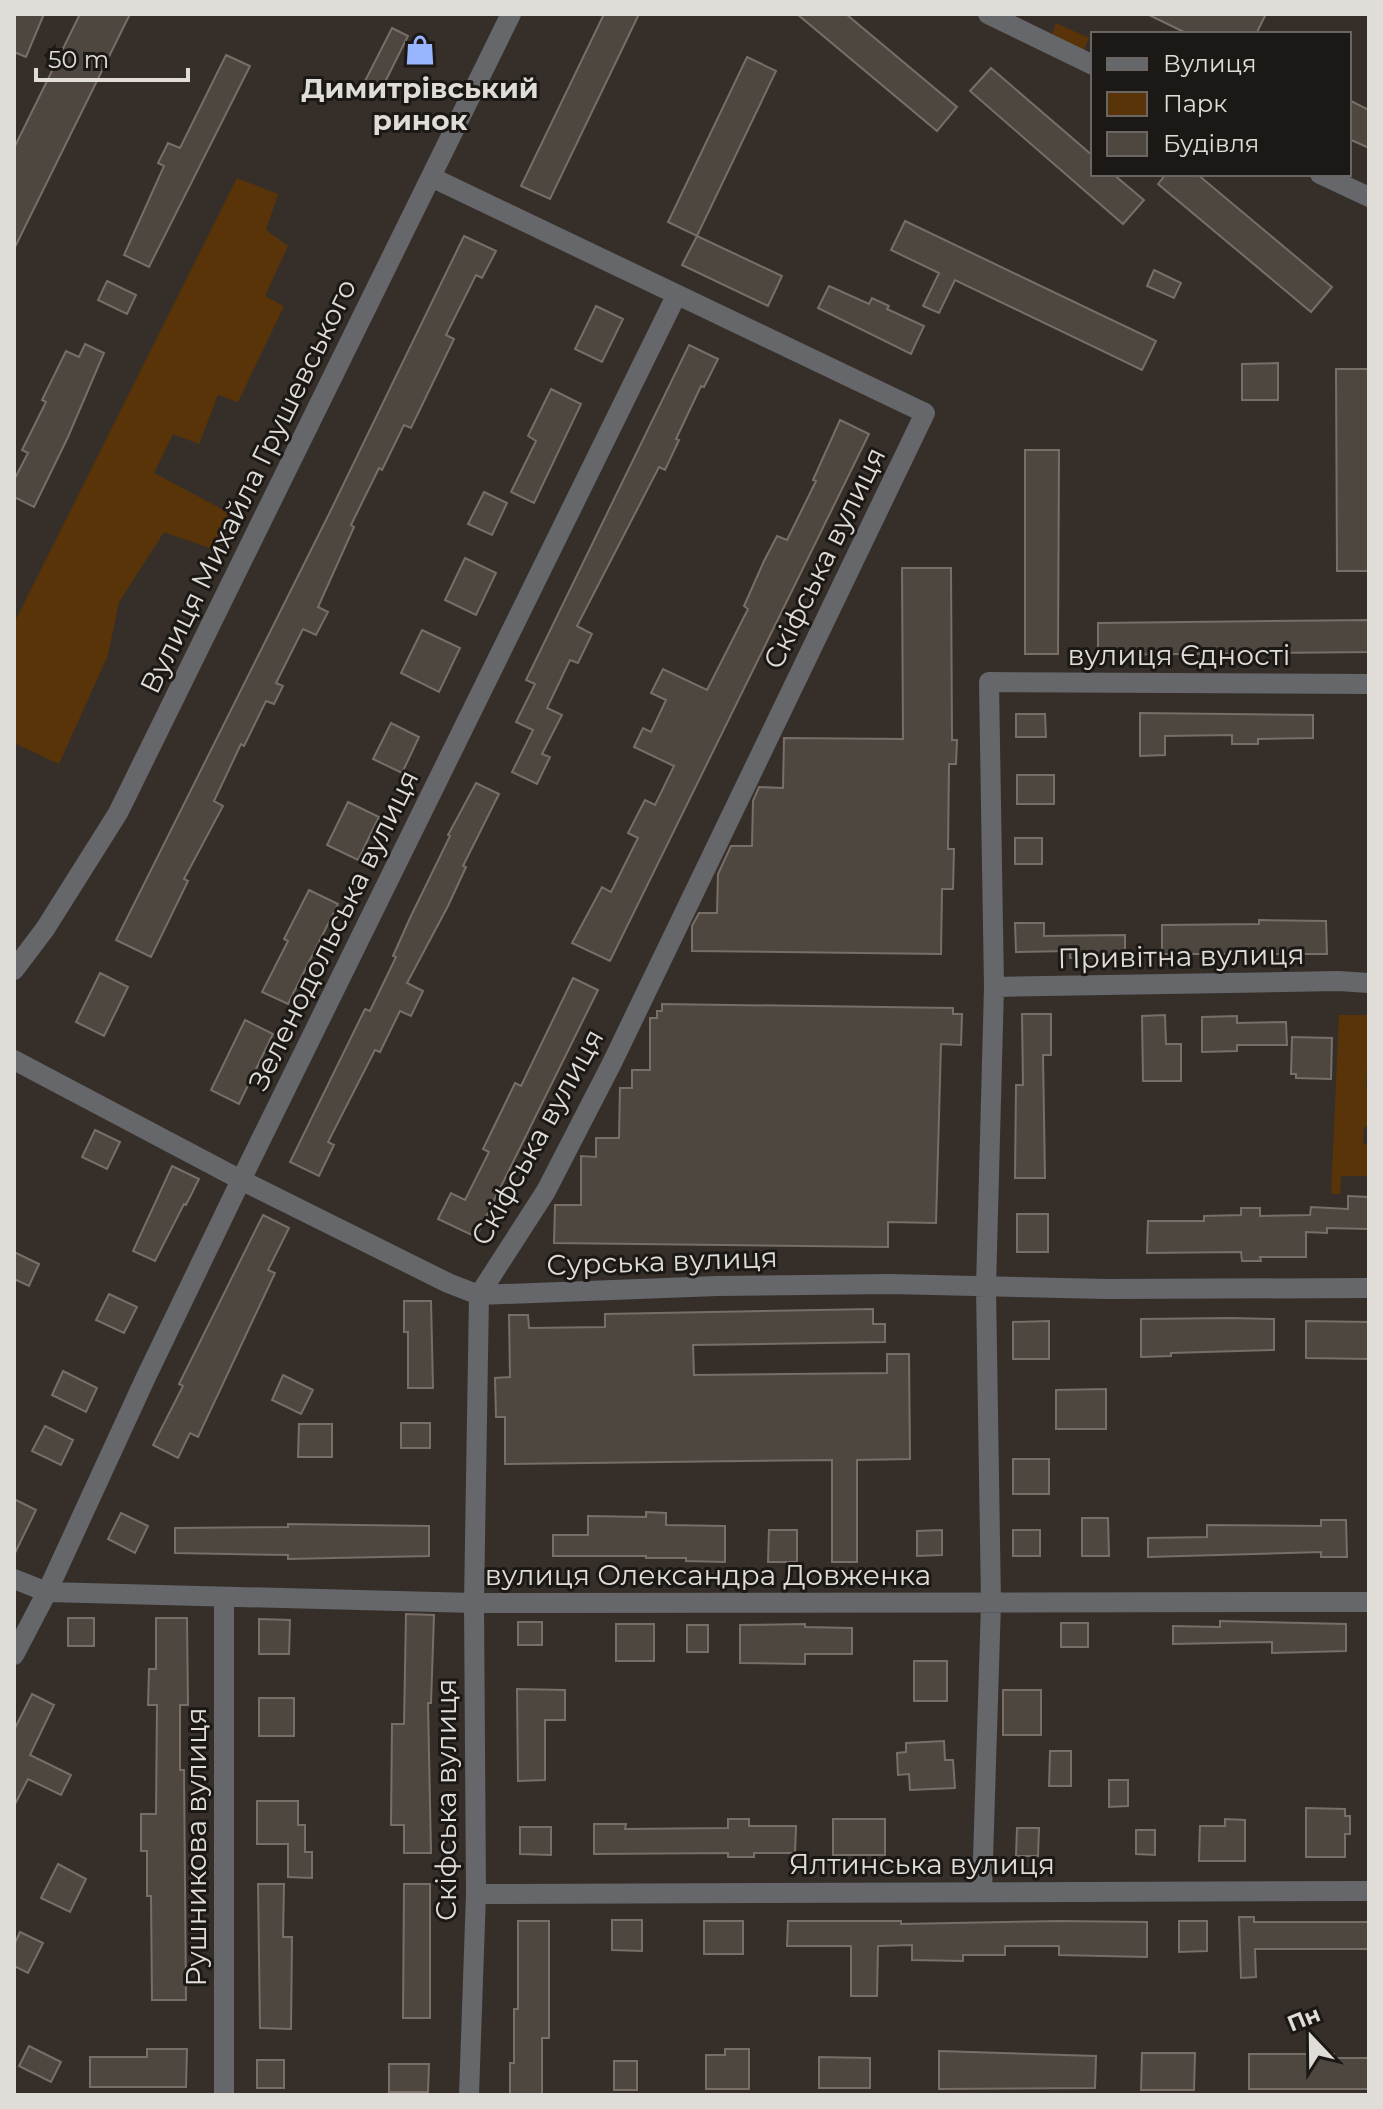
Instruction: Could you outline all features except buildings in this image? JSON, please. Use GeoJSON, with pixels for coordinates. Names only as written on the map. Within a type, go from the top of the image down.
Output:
{"type":"FeatureCollection","features":[{"type":"Feature","properties":{"kind":"street","name":"Вулиця Михайла Грушевського"},"geometry":{"type":"LineString","coordinates":[[14,970],[45,929],[118,813],[511,14]]}},
{"type":"Feature","properties":{"kind":"street"},"geometry":{"type":"LineString","coordinates":[[988,14],[1091,64]]}},
{"type":"Feature","properties":{"kind":"street"},"geometry":{"type":"LineString","coordinates":[[1324,176],[1369,197]]}},
{"type":"Feature","properties":{"kind":"street"},"geometry":{"type":"LineString","coordinates":[[431,177],[676,296]]}},
{"type":"Feature","properties":{"kind":"street","name":"Скіфська вулиця"},"geometry":{"type":"LineString","coordinates":[[469,2095],[476,1894],[474,1603],[479,1295],[546,1191],[612,1063],[925,413],[676,296]]}},
{"type":"Feature","properties":{"kind":"street","name":"Зеленодольська вулиця"},"geometry":{"type":"LineString","coordinates":[[14,1655],[47,1592],[241,1180],[676,296]]}},
{"type":"Feature","properties":{"kind":"street","name":"вулиця Єдності"},"geometry":{"type":"LineString","coordinates":[[994,987],[989,682],[1369,684]]}},
{"type":"Feature","properties":{"kind":"street","name":"Привітна вулиця"},"geometry":{"type":"LineString","coordinates":[[994,987],[1369,983]]}},
{"type":"Feature","properties":{"kind":"street"},"geometry":{"type":"LineString","coordinates":[[982,1891],[991,1603],[986,1287],[994,987]]}},
{"type":"Feature","properties":{"kind":"street","name":"Сурська вулиця"},"geometry":{"type":"LineString","coordinates":[[14,1060],[241,1180],[448,1283],[479,1295],[890,1284],[1369,1288]]}},
{"type":"Feature","properties":{"kind":"street"},"geometry":{"type":"LineString","coordinates":[[14,1579],[47,1592]]}},
{"type":"Feature","properties":{"kind":"street","name":"вулиця Олександра Довженка"},"geometry":{"type":"LineString","coordinates":[[47,1592],[474,1603],[1369,1602]]}},
{"type":"Feature","properties":{"kind":"street","name":"Рушникова вулиця"},"geometry":{"type":"LineString","coordinates":[[224,1598],[224,2095]]}},
{"type":"Feature","properties":{"kind":"street","name":"Ялтинська вулиця"},"geometry":{"type":"LineString","coordinates":[[476,1894],[1369,1891]]}},
{"type":"Feature","properties":{"kind":"green space"},"geometry":{"type":"Polygon","coordinates":[[[1056,23],[1089,38],[1084,50],[1052,34],[1056,23]]]}},
{"type":"Feature","properties":{"kind":"green space"},"geometry":{"type":"Polygon","coordinates":[[[237,178],[278,194],[266,230],[288,246],[265,296],[284,306],[238,402],[218,395],[199,444],[173,434],[154,473],[235,516],[218,551],[164,532],[119,602],[108,655],[59,764],[14,743],[14,623],[237,178]]]}},
{"type":"Feature","properties":{"kind":"green space"},"geometry":{"type":"Polygon","coordinates":[[[1339,1015],[1369,1015],[1366,1087],[1369,1087],[1369,1126],[1364,1127],[1363,1144],[1368,1145],[1368,1176],[1341,1176],[1340,1194],[1331,1194],[1339,1015]]]}},
{"type":"Feature","properties":{"kind":"place","name":"Димитрівський ринок"},"geometry":{"type":"Point","coordinates":[420,50]}}]}
